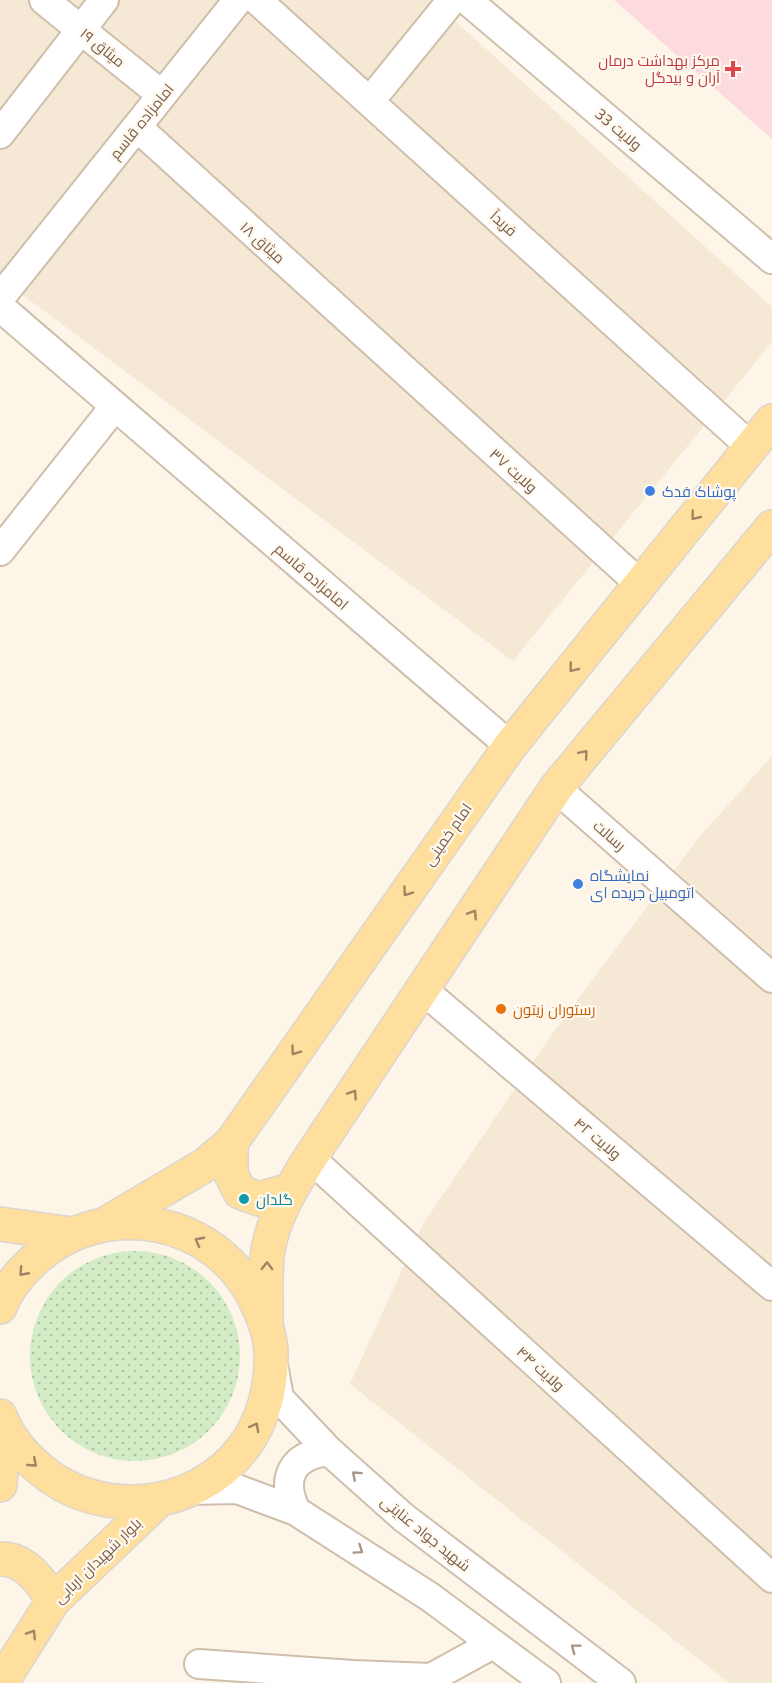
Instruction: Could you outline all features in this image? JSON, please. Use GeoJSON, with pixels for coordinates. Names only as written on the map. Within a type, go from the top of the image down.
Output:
{"type":"FeatureCollection","features":[{"type":"Feature","properties":{"kind":"main road","name":"امام خمینی"},"geometry":{"type":"LineString","coordinates":[[107,1223],[206,1165],[231,1143],[510,746],[772,421]]}},
{"type":"Feature","properties":{"kind":"main road"},"geometry":{"type":"LineString","coordinates":[[2,1421],[25,1456],[53,1480],[86,1496],[122,1503],[158,1501],[190,1490],[219,1473],[243,1448],[260,1419],[269,1387],[268,1251],[277,1218],[290,1190],[556,788],[770,534]]}},
{"type":"Feature","properties":{"kind":"main road"},"geometry":{"type":"LineString","coordinates":[[231,1143],[231,1174],[240,1192],[259,1199],[290,1190]]}},
{"type":"Feature","properties":{"kind":"main road"},"geometry":{"type":"LineString","coordinates":[[0,1307],[19,1275],[43,1251],[72,1234],[107,1223],[141,1222],[175,1229],[206,1244],[232,1265],[253,1293],[269,1339]]}},
{"type":"Feature","properties":{"kind":"main road"},"geometry":{"type":"LineString","coordinates":[[0,1224],[72,1234]]}},
{"type":"Feature","properties":{"kind":"main road"},"geometry":{"type":"LineString","coordinates":[[0,1485],[2,1421]]}},
{"type":"Feature","properties":{"kind":"main road","name":"بلوار شهیدان اربابی"},"geometry":{"type":"LineString","coordinates":[[1,1683],[53,1601],[158,1501]]}},
{"type":"Feature","properties":{"kind":"main road"},"geometry":{"type":"LineString","coordinates":[[0,1559],[26,1567],[41,1582],[53,1601]]}},
{"type":"Feature","properties":{"kind":"street","name":"میثاق ۱۹"},"geometry":{"type":"LineString","coordinates":[[44,0],[162,94]]}},
{"type":"Feature","properties":{"kind":"street"},"geometry":{"type":"LineString","coordinates":[[0,134],[104,0]]}},
{"type":"Feature","properties":{"kind":"street","name":"امامزاده قاسم"},"geometry":{"type":"LineString","coordinates":[[0,298],[238,0]]}},
{"type":"Feature","properties":{"kind":"street","name":"فریدآ"},"geometry":{"type":"LineString","coordinates":[[257,0],[751,447]]}},
{"type":"Feature","properties":{"kind":"street"},"geometry":{"type":"LineString","coordinates":[[370,101],[452,0]]}},
{"type":"Feature","properties":{"kind":"street","name":"ولایت 33"},"geometry":{"type":"LineString","coordinates":[[466,0],[772,259]]}},
{"type":"Feature","properties":{"kind":"street","name":"میثاق ۱۸"},"geometry":{"type":"LineString","coordinates":[[136,127],[389,357]]}},
{"type":"Feature","properties":{"kind":"street","name":"امامزاده قاسم"},"geometry":{"type":"LineString","coordinates":[[0,307],[510,746]]}},
{"type":"Feature","properties":{"kind":"street","name":"ولایت ۳۷"},"geometry":{"type":"LineString","coordinates":[[389,357],[640,584]]}},
{"type":"Feature","properties":{"kind":"street"},"geometry":{"type":"LineString","coordinates":[[0,551],[115,406]]}},
{"type":"Feature","properties":{"kind":"street","name":"رسالت"},"geometry":{"type":"LineString","coordinates":[[556,788],[772,978]]}},
{"type":"Feature","properties":{"kind":"street","name":"ولایت ۴۲"},"geometry":{"type":"LineString","coordinates":[[423,990],[772,1286]]}},
{"type":"Feature","properties":{"kind":"street","name":"ولایت ۴۴"},"geometry":{"type":"LineString","coordinates":[[310,1158],[772,1578]]}},
{"type":"Feature","properties":{"kind":"street","name":"شهید جواد عنایتی"},"geometry":{"type":"LineString","coordinates":[[269,1339],[279,1398],[329,1451],[403,1516],[621,1683]]}},
{"type":"Feature","properties":{"kind":"street"},"geometry":{"type":"LineString","coordinates":[[296,1511],[288,1496],[289,1478],[297,1463],[312,1453],[329,1451]]}},
{"type":"Feature","properties":{"kind":"street"},"geometry":{"type":"LineString","coordinates":[[190,1490],[237,1489],[296,1511],[430,1597],[546,1683]]}},
{"type":"Feature","properties":{"kind":"street"},"geometry":{"type":"LineString","coordinates":[[199,1664],[431,1678],[493,1644]]}},
{"type":"Feature","properties":{"kind":"shaded area"},"geometry":{"type":"Polygon","coordinates":[[[0,0],[432,0],[772,307],[772,342],[513,661],[0,278],[0,0]]]}},
{"type":"Feature","properties":{"kind":"shaded area","name":"مرکز بهداشت درمان آران و بیدگل"},"geometry":{"type":"Polygon","coordinates":[[[614,0],[772,0],[772,139],[614,0]]]}},
{"type":"Feature","properties":{"kind":"shaded area"},"geometry":{"type":"Polygon","coordinates":[[[772,756],[772,1683],[729,1683],[350,1384],[423,1224],[550,1037],[700,836],[772,756]]]}},
{"type":"Feature","properties":{"kind":"green space"},"geometry":{"type":"Polygon","coordinates":[[[135,1251],[155,1253],[175,1259],[193,1269],[209,1282],[222,1298],[232,1316],[238,1336],[240,1356],[238,1376],[232,1396],[222,1414],[209,1430],[193,1443],[175,1453],[155,1459],[135,1461],[115,1459],[95,1453],[77,1443],[61,1430],[48,1414],[38,1396],[32,1376],[30,1356],[32,1336],[38,1316],[48,1298],[61,1282],[77,1269],[95,1259],[115,1253],[135,1251]]]}},
{"type":"Feature","properties":{"kind":"place","name":"مرکز بهداشت درمان آران و بیدگل"},"geometry":{"type":"Point","coordinates":[733,69]}},
{"type":"Feature","properties":{"kind":"place","name":"پوشاک فدک"},"geometry":{"type":"Point","coordinates":[650,491]}},
{"type":"Feature","properties":{"kind":"place","name":"نمایشگاه اتومبیل جریده ای"},"geometry":{"type":"Point","coordinates":[578,884]}},
{"type":"Feature","properties":{"kind":"place","name":"رستوران زیتون"},"geometry":{"type":"Point","coordinates":[501,1009]}},
{"type":"Feature","properties":{"kind":"place","name":"گلدان"},"geometry":{"type":"Point","coordinates":[244,1199]}}]}
